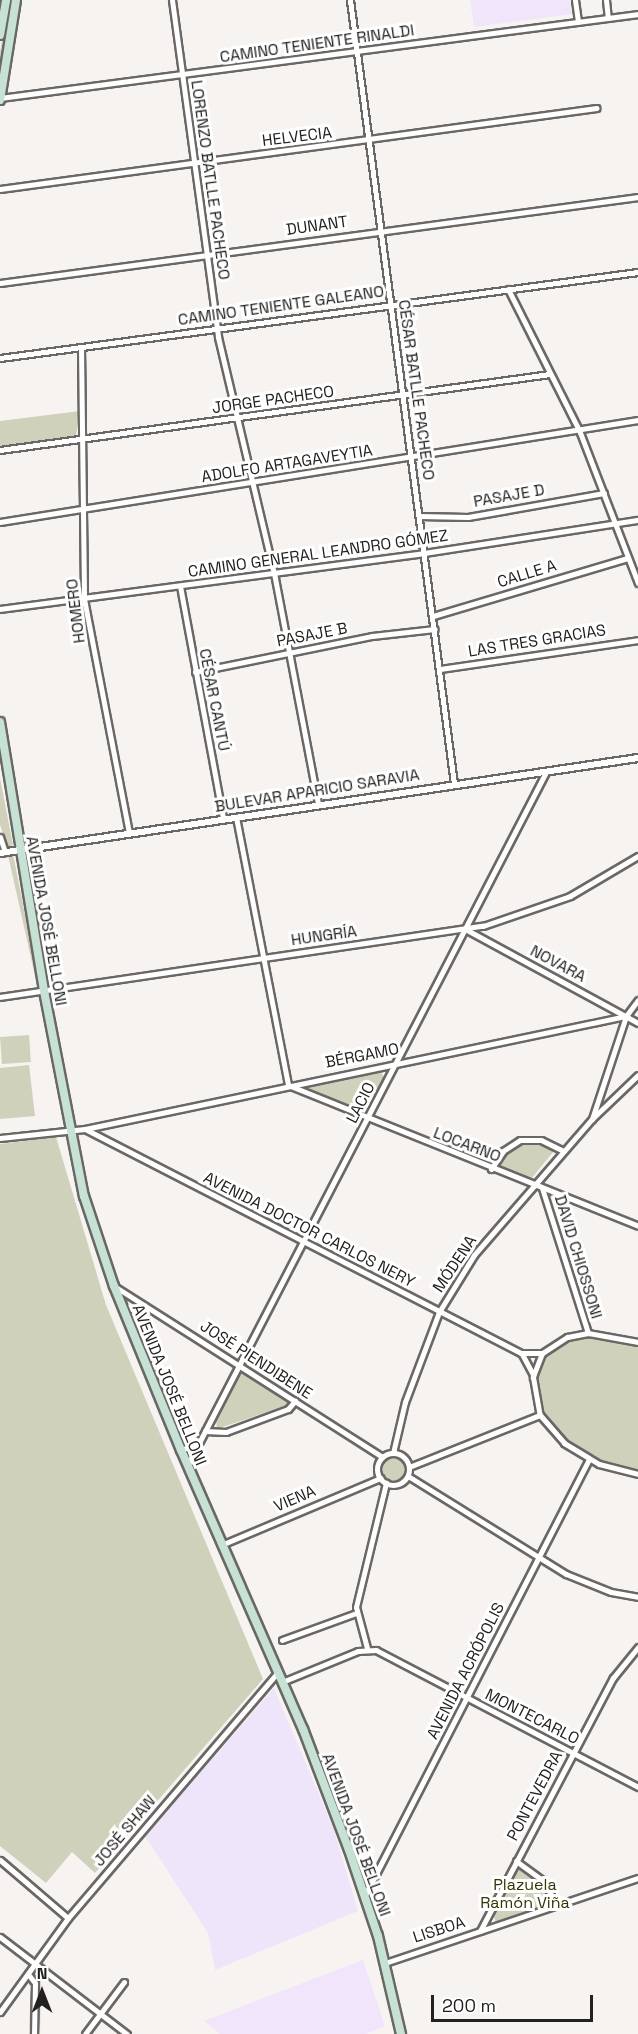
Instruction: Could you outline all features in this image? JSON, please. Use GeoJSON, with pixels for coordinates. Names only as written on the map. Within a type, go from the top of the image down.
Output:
{"type":"FeatureCollection","features":[{"type":"Feature","properties":{"kind":"main road"},"geometry":{"type":"LineString","coordinates":[[0,35],[6,0]]}},
{"type":"Feature","properties":{"kind":"main road"},"geometry":{"type":"LineString","coordinates":[[0,99],[16,0]]}},
{"type":"Feature","properties":{"kind":"main road","name":"AVENIDA JOSÉ BELLONI"},"geometry":{"type":"LineString","coordinates":[[0,722],[3,776],[20,850],[69,1131],[84,1196],[114,1286],[181,1450],[278,1672],[365,1895],[401,2034]]}},
{"type":"Feature","properties":{"kind":"street","name":"LORENZO BATLLE PACHECO"},"geometry":{"type":"LineString","coordinates":[[172,0],[217,329],[236,420],[274,573],[318,804]]}},
{"type":"Feature","properties":{"kind":"street","name":"CÉSAR BATLLE PACHECO"},"geometry":{"type":"LineString","coordinates":[[350,0],[454,784]]}},
{"type":"Feature","properties":{"kind":"street"},"geometry":{"type":"LineString","coordinates":[[575,0],[578,22]]}},
{"type":"Feature","properties":{"kind":"street"},"geometry":{"type":"LineString","coordinates":[[606,0],[608,18]]}},
{"type":"Feature","properties":{"kind":"street","name":"CAMINO TENIENTE RINALDI"},"geometry":{"type":"LineString","coordinates":[[0,99],[638,14]]}},
{"type":"Feature","properties":{"kind":"street","name":"HELVECIA"},"geometry":{"type":"LineString","coordinates":[[0,189],[369,141],[597,108]]}},
{"type":"Feature","properties":{"kind":"street","name":"DUNANT"},"geometry":{"type":"LineString","coordinates":[[0,283],[638,197]]}},
{"type":"Feature","properties":{"kind":"street","name":"CAMINO TENIENTE GALEANO"},"geometry":{"type":"LineString","coordinates":[[0,358],[638,272]]}},
{"type":"Feature","properties":{"kind":"street"},"geometry":{"type":"LineString","coordinates":[[508,289],[579,430],[638,583]]}},
{"type":"Feature","properties":{"kind":"street","name":"HOMERO"},"geometry":{"type":"LineString","coordinates":[[81,347],[84,599],[129,832]]}},
{"type":"Feature","properties":{"kind":"street","name":"JORGE PACHECO"},"geometry":{"type":"LineString","coordinates":[[0,450],[236,420],[550,375]]}},
{"type":"Feature","properties":{"kind":"street","name":"ADOLFO ARTAGAVEYTIA"},"geometry":{"type":"LineString","coordinates":[[0,522],[412,458],[638,420]]}},
{"type":"Feature","properties":{"kind":"street","name":"PASAJE D"},"geometry":{"type":"LineString","coordinates":[[419,516],[468,517],[604,493]]}},
{"type":"Feature","properties":{"kind":"street","name":"CAMINO GENERAL LEANDRO GÓMEZ"},"geometry":{"type":"LineString","coordinates":[[0,609],[424,553],[638,520]]}},
{"type":"Feature","properties":{"kind":"street","name":"CALLE A"},"geometry":{"type":"LineString","coordinates":[[433,616],[628,558]]}},
{"type":"Feature","properties":{"kind":"street","name":"CÉSAR CANTÚ"},"geometry":{"type":"LineString","coordinates":[[180,586],[223,819]]}},
{"type":"Feature","properties":{"kind":"street","name":"PASAJE B"},"geometry":{"type":"LineString","coordinates":[[195,672],[435,629]]}},
{"type":"Feature","properties":{"kind":"street","name":"LAS TRES GRACIAS"},"geometry":{"type":"LineString","coordinates":[[440,669],[638,640]]}},
{"type":"Feature","properties":{"kind":"street","name":"BULEVAR APARICIO SARAVIA"},"geometry":{"type":"LineString","coordinates":[[2,852],[638,758]]}},
{"type":"Feature","properties":{"kind":"street","name":"LACIO"},"geometry":{"type":"LineString","coordinates":[[188,1466],[197,1444],[206,1431],[368,1120],[546,772]]}},
{"type":"Feature","properties":{"kind":"street"},"geometry":{"type":"LineString","coordinates":[[236,817],[288,1085]]}},
{"type":"Feature","properties":{"kind":"street","name":"AVENIDA JOSÉ BELLONI"},"geometry":{"type":"LineString","coordinates":[[0,837],[2,852]]}},
{"type":"Feature","properties":{"kind":"street","name":"HUNGRÍA"},"geometry":{"type":"LineString","coordinates":[[0,997],[465,929],[519,916],[570,896],[638,856]]}},
{"type":"Feature","properties":{"kind":"street","name":"NOVARA"},"geometry":{"type":"LineString","coordinates":[[465,929],[638,1023]]}},
{"type":"Feature","properties":{"kind":"street"},"geometry":{"type":"LineString","coordinates":[[626,1016],[638,1000]]}},
{"type":"Feature","properties":{"kind":"street","name":"BÉRGAMO"},"geometry":{"type":"LineString","coordinates":[[0,1138],[85,1129],[626,1016]]}},
{"type":"Feature","properties":{"kind":"street","name":"MÓDENA"},"geometry":{"type":"LineString","coordinates":[[592,1119],[626,1016]]}},
{"type":"Feature","properties":{"kind":"street","name":"MÓDENA"},"geometry":{"type":"LineString","coordinates":[[393,1453],[405,1402],[439,1312],[474,1255],[532,1184],[592,1119],[638,1075]]}},
{"type":"Feature","properties":{"kind":"street","name":"LOCARNO"},"geometry":{"type":"LineString","coordinates":[[288,1085],[368,1120],[638,1226]]}},
{"type":"Feature","properties":{"kind":"street","name":"AVENIDA DOCTOR CARLOS NERY"},"geometry":{"type":"LineString","coordinates":[[85,1129],[521,1353],[542,1353],[558,1341],[588,1333],[638,1342]]}},
{"type":"Feature","properties":{"kind":"street"},"geometry":{"type":"LineString","coordinates":[[491,1169],[502,1151],[520,1140],[541,1140],[564,1151]]}},
{"type":"Feature","properties":{"kind":"street","name":"DAVID CHIOSSONI"},"geometry":{"type":"LineString","coordinates":[[543,1188],[588,1333]]}},
{"type":"Feature","properties":{"kind":"street","name":"JOSÉ PIENDIBENE"},"geometry":{"type":"LineString","coordinates":[[114,1286],[382,1457]]}},
{"type":"Feature","properties":{"kind":"street"},"geometry":{"type":"LineString","coordinates":[[521,1353],[533,1377],[540,1415],[564,1443],[589,1460],[638,1474]]}},
{"type":"Feature","properties":{"kind":"street"},"geometry":{"type":"LineString","coordinates":[[533,1377],[542,1353]]}},
{"type":"Feature","properties":{"kind":"street"},"geometry":{"type":"LineString","coordinates":[[206,1431],[226,1432],[288,1409],[296,1401]]}},
{"type":"Feature","properties":{"kind":"street"},"geometry":{"type":"LineString","coordinates":[[409,1467],[540,1415]]}},
{"type":"Feature","properties":{"kind":"street"},"geometry":{"type":"LineString","coordinates":[[181,1450],[197,1444]]}},
{"type":"Feature","properties":{"kind":"street"},"geometry":{"type":"LineString","coordinates":[[393,1453],[404,1457],[409,1467],[408,1476],[399,1484],[386,1483],[380,1478],[377,1467],[382,1457],[393,1453]]}},
{"type":"Feature","properties":{"kind":"street","name":"AVENIDA ACRÓPOLIS"},"geometry":{"type":"LineString","coordinates":[[365,1895],[589,1460]]}},
{"type":"Feature","properties":{"kind":"street"},"geometry":{"type":"LineString","coordinates":[[408,1476],[539,1560],[594,1586],[638,1597]]}},
{"type":"Feature","properties":{"kind":"street","name":"VIENA"},"geometry":{"type":"LineString","coordinates":[[222,1545],[380,1478]]}},
{"type":"Feature","properties":{"kind":"street"},"geometry":{"type":"LineString","coordinates":[[282,1682],[367,1648],[356,1613],[386,1483]]}},
{"type":"Feature","properties":{"kind":"street"},"geometry":{"type":"LineString","coordinates":[[282,1640],[356,1613]]}},
{"type":"Feature","properties":{"kind":"street","name":"PONTEVEDRA"},"geometry":{"type":"LineString","coordinates":[[480,1931],[613,1678],[638,1647]]}},
{"type":"Feature","properties":{"kind":"street","name":"MONTECARLO"},"geometry":{"type":"LineString","coordinates":[[367,1648],[638,1787]]}},
{"type":"Feature","properties":{"kind":"street","name":"JOSÉ SHAW"},"geometry":{"type":"LineString","coordinates":[[0,2012],[69,1918],[278,1672]]}},
{"type":"Feature","properties":{"kind":"street"},"geometry":{"type":"LineString","coordinates":[[516,1861],[544,1881],[556,1905]]}},
{"type":"Feature","properties":{"kind":"street"},"geometry":{"type":"LineString","coordinates":[[0,1871],[2,1862],[69,1918]]}},
{"type":"Feature","properties":{"kind":"street","name":"LISBOA"},"geometry":{"type":"LineString","coordinates":[[384,1963],[638,1878]]}},
{"type":"Feature","properties":{"kind":"street"},"geometry":{"type":"LineString","coordinates":[[0,1937],[127,2034]]}},
{"type":"Feature","properties":{"kind":"street"},"geometry":{"type":"LineString","coordinates":[[28,1974],[35,1983],[34,2034]]}},
{"type":"Feature","properties":{"kind":"street"},"geometry":{"type":"LineString","coordinates":[[85,2034],[124,1982]]}},
{"type":"Feature","properties":{"kind":"shaded area"},"geometry":{"type":"Polygon","coordinates":[[[470,0],[570,0],[572,14],[474,27],[470,0]]]}},
{"type":"Feature","properties":{"kind":"shaded area"},"geometry":{"type":"Polygon","coordinates":[[[274,1688],[334,1830],[358,1911],[215,1970],[208,1933],[145,1836],[274,1688]]]}},
{"type":"Feature","properties":{"kind":"shaded area"},"geometry":{"type":"Polygon","coordinates":[[[363,1960],[385,2026],[366,2034],[220,2034],[204,2021],[363,1960]]]}},
{"type":"Feature","properties":{"kind":"green space"},"geometry":{"type":"Polygon","coordinates":[[[9,0],[14,0],[0,80],[0,52],[9,0]]]}},
{"type":"Feature","properties":{"kind":"green space"},"geometry":{"type":"Polygon","coordinates":[[[80,411],[76,436],[0,446],[0,421],[80,411]]]}},
{"type":"Feature","properties":{"kind":"green space"},"geometry":{"type":"Polygon","coordinates":[[[0,778],[13,845],[8,848],[0,825],[0,778]]]}},
{"type":"Feature","properties":{"kind":"green space"},"geometry":{"type":"Polygon","coordinates":[[[13,854],[38,980],[37,985],[8,855],[13,854]]]}},
{"type":"Feature","properties":{"kind":"green space"},"geometry":{"type":"Polygon","coordinates":[[[29,1035],[31,1062],[2,1064],[0,1037],[29,1035]]]}},
{"type":"Feature","properties":{"kind":"green space"},"geometry":{"type":"Polygon","coordinates":[[[29,1065],[35,1116],[0,1119],[0,1068],[29,1065]]]}},
{"type":"Feature","properties":{"kind":"green space"},"geometry":{"type":"Polygon","coordinates":[[[379,1070],[384,1077],[365,1112],[309,1092],[310,1084],[379,1070]]]}},
{"type":"Feature","properties":{"kind":"green space"},"geometry":{"type":"Polygon","coordinates":[[[56,1137],[106,1305],[263,1679],[95,1873],[72,1852],[46,1883],[0,1846],[0,1144],[56,1137]]]}},
{"type":"Feature","properties":{"kind":"green space"},"geometry":{"type":"Polygon","coordinates":[[[526,1141],[546,1144],[554,1151],[531,1179],[501,1168],[498,1163],[503,1153],[526,1141]]]}},
{"type":"Feature","properties":{"kind":"green space"},"geometry":{"type":"Polygon","coordinates":[[[597,1336],[638,1345],[638,1471],[609,1465],[576,1449],[551,1427],[541,1410],[535,1373],[544,1354],[571,1338],[597,1336]]]}},
{"type":"Feature","properties":{"kind":"green space"},"geometry":{"type":"Polygon","coordinates":[[[242,1372],[287,1399],[287,1405],[217,1429],[216,1419],[242,1372]]]}},
{"type":"Feature","properties":{"kind":"green space"},"geometry":{"type":"Polygon","coordinates":[[[393,1456],[402,1460],[406,1469],[402,1478],[393,1482],[384,1478],[380,1469],[384,1460],[393,1456]]]}},
{"type":"Feature","properties":{"kind":"green space","name":"Plazuela Ramón Viña"},"geometry":{"type":"Polygon","coordinates":[[[518,1869],[526,1870],[540,1882],[549,1904],[496,1923],[493,1913],[518,1869]]]}},
{"type":"Feature","properties":{"kind":"green space"},"geometry":{"type":"Polygon","coordinates":[[[35,1970],[41,1970],[40,2034],[29,2034],[31,1982],[27,1979],[35,1970]]]}}]}
